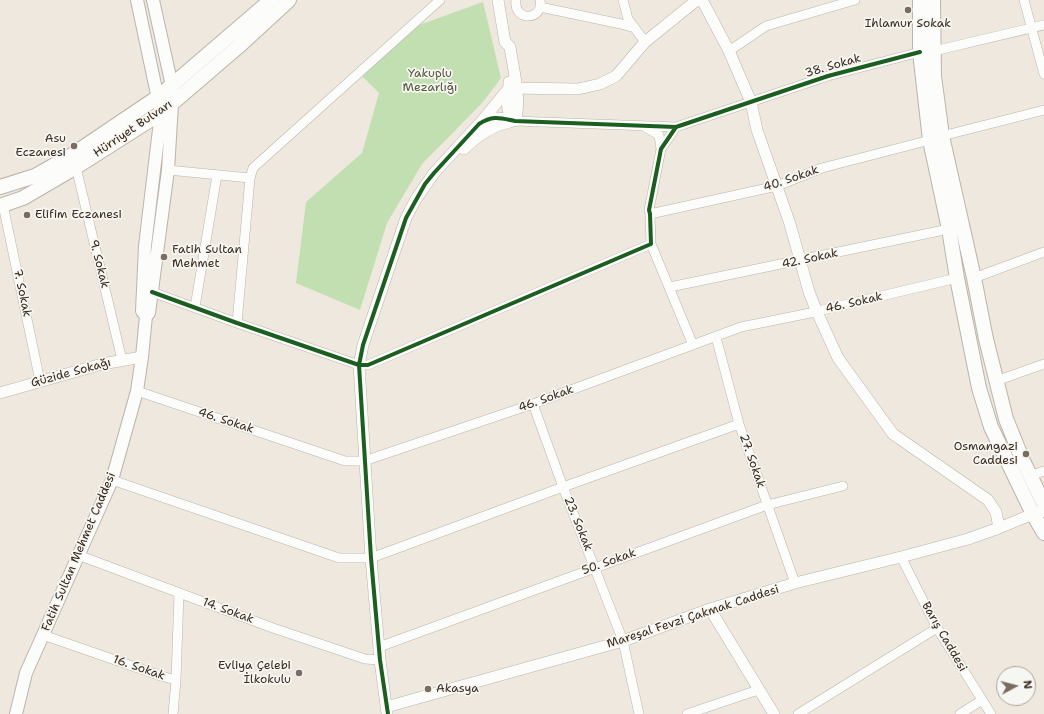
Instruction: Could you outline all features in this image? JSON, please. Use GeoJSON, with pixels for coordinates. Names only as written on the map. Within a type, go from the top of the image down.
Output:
{"type":"FeatureCollection","features":[{"type":"Feature","properties":{"kind":"main road"},"geometry":{"type":"LineString","coordinates":[[137,0],[158,97],[167,108]]}},
{"type":"Feature","properties":{"kind":"main road"},"geometry":{"type":"LineString","coordinates":[[153,0],[172,86],[167,108]]}},
{"type":"Feature","properties":{"kind":"main road","name":"Hürriyet Bulvarı"},"geometry":{"type":"LineString","coordinates":[[0,187],[34,176],[72,154],[158,97],[271,0]]}},
{"type":"Feature","properties":{"kind":"main road","name":"Hürriyet Bulvarı"},"geometry":{"type":"LineString","coordinates":[[2,205],[23,198],[76,167],[167,108],[289,0]]}},
{"type":"Feature","properties":{"kind":"main road"},"geometry":{"type":"LineString","coordinates":[[920,0],[936,138],[949,229],[957,278],[979,388],[991,427],[1038,512],[1044,533]]}},
{"type":"Feature","properties":{"kind":"main road"},"geometry":{"type":"LineString","coordinates":[[927,51],[933,0]]}},
{"type":"Feature","properties":{"kind":"main road","name":"Fatih Sultan Mehmet Caddesi"},"geometry":{"type":"LineString","coordinates":[[16,714],[26,673],[112,480],[137,391],[146,316],[149,313],[168,170],[167,108]]}},
{"type":"Feature","properties":{"kind":"main road","name":"Fatih Sultan Mehmet Caddesi"},"geometry":{"type":"LineString","coordinates":[[146,316],[142,311],[145,246],[167,108]]}},
{"type":"Feature","properties":{"kind":"main road"},"geometry":{"type":"LineString","coordinates":[[936,138],[974,278],[1006,420],[1023,461],[1044,504]]}},
{"type":"Feature","properties":{"kind":"main road"},"geometry":{"type":"LineString","coordinates":[[957,278],[974,278]]}},
{"type":"Feature","properties":{"kind":"street"},"geometry":{"type":"LineString","coordinates":[[237,323],[250,178],[253,168],[440,0]]}},
{"type":"Feature","properties":{"kind":"street"},"geometry":{"type":"LineString","coordinates":[[498,0],[505,42],[510,47],[513,89],[508,112],[510,118],[515,121]]}},
{"type":"Feature","properties":{"kind":"street"},"geometry":{"type":"LineString","coordinates":[[516,0],[517,10],[523,15],[531,16],[535,14],[540,4],[635,28]]}},
{"type":"Feature","properties":{"kind":"street"},"geometry":{"type":"LineString","coordinates":[[623,0],[628,19],[645,42]]}},
{"type":"Feature","properties":{"kind":"street"},"geometry":{"type":"LineString","coordinates":[[387,710],[380,660],[371,558],[359,365],[363,345],[406,218],[416,199],[434,173],[513,89],[578,89],[600,84],[616,76],[645,42],[697,0]]}},
{"type":"Feature","properties":{"kind":"street"},"geometry":{"type":"LineString","coordinates":[[702,0],[728,51],[751,102],[757,130],[790,224],[809,292],[838,358],[893,434],[988,500],[996,512],[999,528]]}},
{"type":"Feature","properties":{"kind":"street"},"geometry":{"type":"LineString","coordinates":[[728,51],[766,26],[855,0]]}},
{"type":"Feature","properties":{"kind":"street"},"geometry":{"type":"LineString","coordinates":[[1024,0],[1044,74]]}},
{"type":"Feature","properties":{"kind":"street","name":"38. Sokak"},"geometry":{"type":"LineString","coordinates":[[676,127],[828,76],[927,51],[1044,26]]}},
{"type":"Feature","properties":{"kind":"street","name":"40. Sokak"},"geometry":{"type":"LineString","coordinates":[[650,214],[777,186],[822,168],[1044,110]]}},
{"type":"Feature","properties":{"kind":"street"},"geometry":{"type":"LineString","coordinates":[[479,124],[487,119],[495,118],[515,121],[676,127]]}},
{"type":"Feature","properties":{"kind":"street"},"geometry":{"type":"LineString","coordinates":[[359,365],[375,330],[410,226],[427,194],[442,173],[466,147],[486,130],[499,124],[515,121]]}},
{"type":"Feature","properties":{"kind":"street"},"geometry":{"type":"LineString","coordinates":[[642,126],[659,135],[661,149],[649,210],[651,244],[693,345]]}},
{"type":"Feature","properties":{"kind":"street"},"geometry":{"type":"LineString","coordinates":[[661,149],[676,127]]}},
{"type":"Feature","properties":{"kind":"street","name":"9. Sokak"},"geometry":{"type":"LineString","coordinates":[[76,167],[122,360]]}},
{"type":"Feature","properties":{"kind":"street"},"geometry":{"type":"LineString","coordinates":[[168,170],[250,178]]}},
{"type":"Feature","properties":{"kind":"street"},"geometry":{"type":"LineString","coordinates":[[195,308],[217,175]]}},
{"type":"Feature","properties":{"kind":"street","name":"7. Sokak"},"geometry":{"type":"LineString","coordinates":[[2,205],[40,381]]}},
{"type":"Feature","properties":{"kind":"street","name":"42. Sokak"},"geometry":{"type":"LineString","coordinates":[[670,287],[949,229]]}},
{"type":"Feature","properties":{"kind":"street"},"geometry":{"type":"LineString","coordinates":[[152,292],[359,365],[368,365],[651,244]]}},
{"type":"Feature","properties":{"kind":"street"},"geometry":{"type":"LineString","coordinates":[[974,278],[1044,252]]}},
{"type":"Feature","properties":{"kind":"street","name":"46. Sokak"},"geometry":{"type":"LineString","coordinates":[[137,391],[345,461],[364,461],[533,404],[741,327],[817,312],[957,278]]}},
{"type":"Feature","properties":{"kind":"street","name":"27. Sokak"},"geometry":{"type":"LineString","coordinates":[[716,337],[739,424],[795,583]]}},
{"type":"Feature","properties":{"kind":"street","name":"Güzide Sokağı"},"geometry":{"type":"LineString","coordinates":[[0,393],[102,364],[142,357]]}},
{"type":"Feature","properties":{"kind":"street"},"geometry":{"type":"LineString","coordinates":[[996,381],[1044,364]]}},
{"type":"Feature","properties":{"kind":"street","name":"23. Sokak"},"geometry":{"type":"LineString","coordinates":[[533,404],[563,487],[623,641],[639,714]]}},
{"type":"Feature","properties":{"kind":"street"},"geometry":{"type":"LineString","coordinates":[[112,480],[339,558],[371,558],[739,424]]}},
{"type":"Feature","properties":{"kind":"street"},"geometry":{"type":"LineString","coordinates":[[1030,476],[1044,471]]}},
{"type":"Feature","properties":{"kind":"street","name":"50. Sokak"},"geometry":{"type":"LineString","coordinates":[[379,647],[767,505],[843,486]]}},
{"type":"Feature","properties":{"kind":"street","name":"Mareşal Fevzi Çakmak Caddesi"},"geometry":{"type":"LineString","coordinates":[[387,710],[623,641],[710,609],[795,583],[968,539],[1038,512]]}},
{"type":"Feature","properties":{"kind":"street","name":"14. Sokak"},"geometry":{"type":"LineString","coordinates":[[78,555],[273,628],[365,659],[380,660]]}},
{"type":"Feature","properties":{"kind":"street","name":"Barış Caddesi"},"geometry":{"type":"LineString","coordinates":[[901,557],[937,628],[991,714]]}},
{"type":"Feature","properties":{"kind":"street","name":"16. Sokak"},"geometry":{"type":"LineString","coordinates":[[43,635],[176,680],[180,593]]}},
{"type":"Feature","properties":{"kind":"street"},"geometry":{"type":"LineString","coordinates":[[710,609],[774,714]]}},
{"type":"Feature","properties":{"kind":"street"},"geometry":{"type":"LineString","coordinates":[[798,714],[937,628]]}},
{"type":"Feature","properties":{"kind":"street"},"geometry":{"type":"LineString","coordinates":[[173,714],[176,680]]}},
{"type":"Feature","properties":{"kind":"street"},"geometry":{"type":"LineString","coordinates":[[687,714],[758,690]]}},
{"type":"Feature","properties":{"kind":"street"},"geometry":{"type":"LineString","coordinates":[[960,714],[982,700]]}},
{"type":"Feature","properties":{"kind":"green space","name":"Yakuplu Mezarlığı"},"geometry":{"type":"Polygon","coordinates":[[[483,2],[501,78],[483,102],[422,164],[387,223],[360,310],[296,283],[306,202],[362,153],[379,93],[361,75],[408,29],[483,2]]]}},
{"type":"Feature","properties":{"kind":"cycle path"},"geometry":{"type":"LineString","coordinates":[[152,292],[359,365],[368,365],[651,244],[649,210],[661,149],[676,127],[828,76],[920,52]]}},
{"type":"Feature","properties":{"kind":"cycle path"},"geometry":{"type":"LineString","coordinates":[[388,714],[380,660],[371,558],[359,365],[363,345],[406,218],[425,184],[434,173],[479,124],[488,119],[497,118],[515,121],[676,127]]}},
{"type":"Feature","properties":{"kind":"place","name":"Ihlamur Sokak"},"geometry":{"type":"Point","coordinates":[908,10]}},
{"type":"Feature","properties":{"kind":"place","name":"Asu Eczanesi"},"geometry":{"type":"Point","coordinates":[74,146]}},
{"type":"Feature","properties":{"kind":"place","name":"Elifim Eczanesi"},"geometry":{"type":"Point","coordinates":[27,215]}},
{"type":"Feature","properties":{"kind":"place","name":"Fatih Sultan Mehmet"},"geometry":{"type":"Point","coordinates":[164,257]}},
{"type":"Feature","properties":{"kind":"place","name":"Osmangazi Caddesi"},"geometry":{"type":"Point","coordinates":[1026,454]}},
{"type":"Feature","properties":{"kind":"place","name":"Evliya Çelebi İlkokulu"},"geometry":{"type":"Point","coordinates":[299,673]}},
{"type":"Feature","properties":{"kind":"place","name":"Akasya"},"geometry":{"type":"Point","coordinates":[428,689]}}]}
